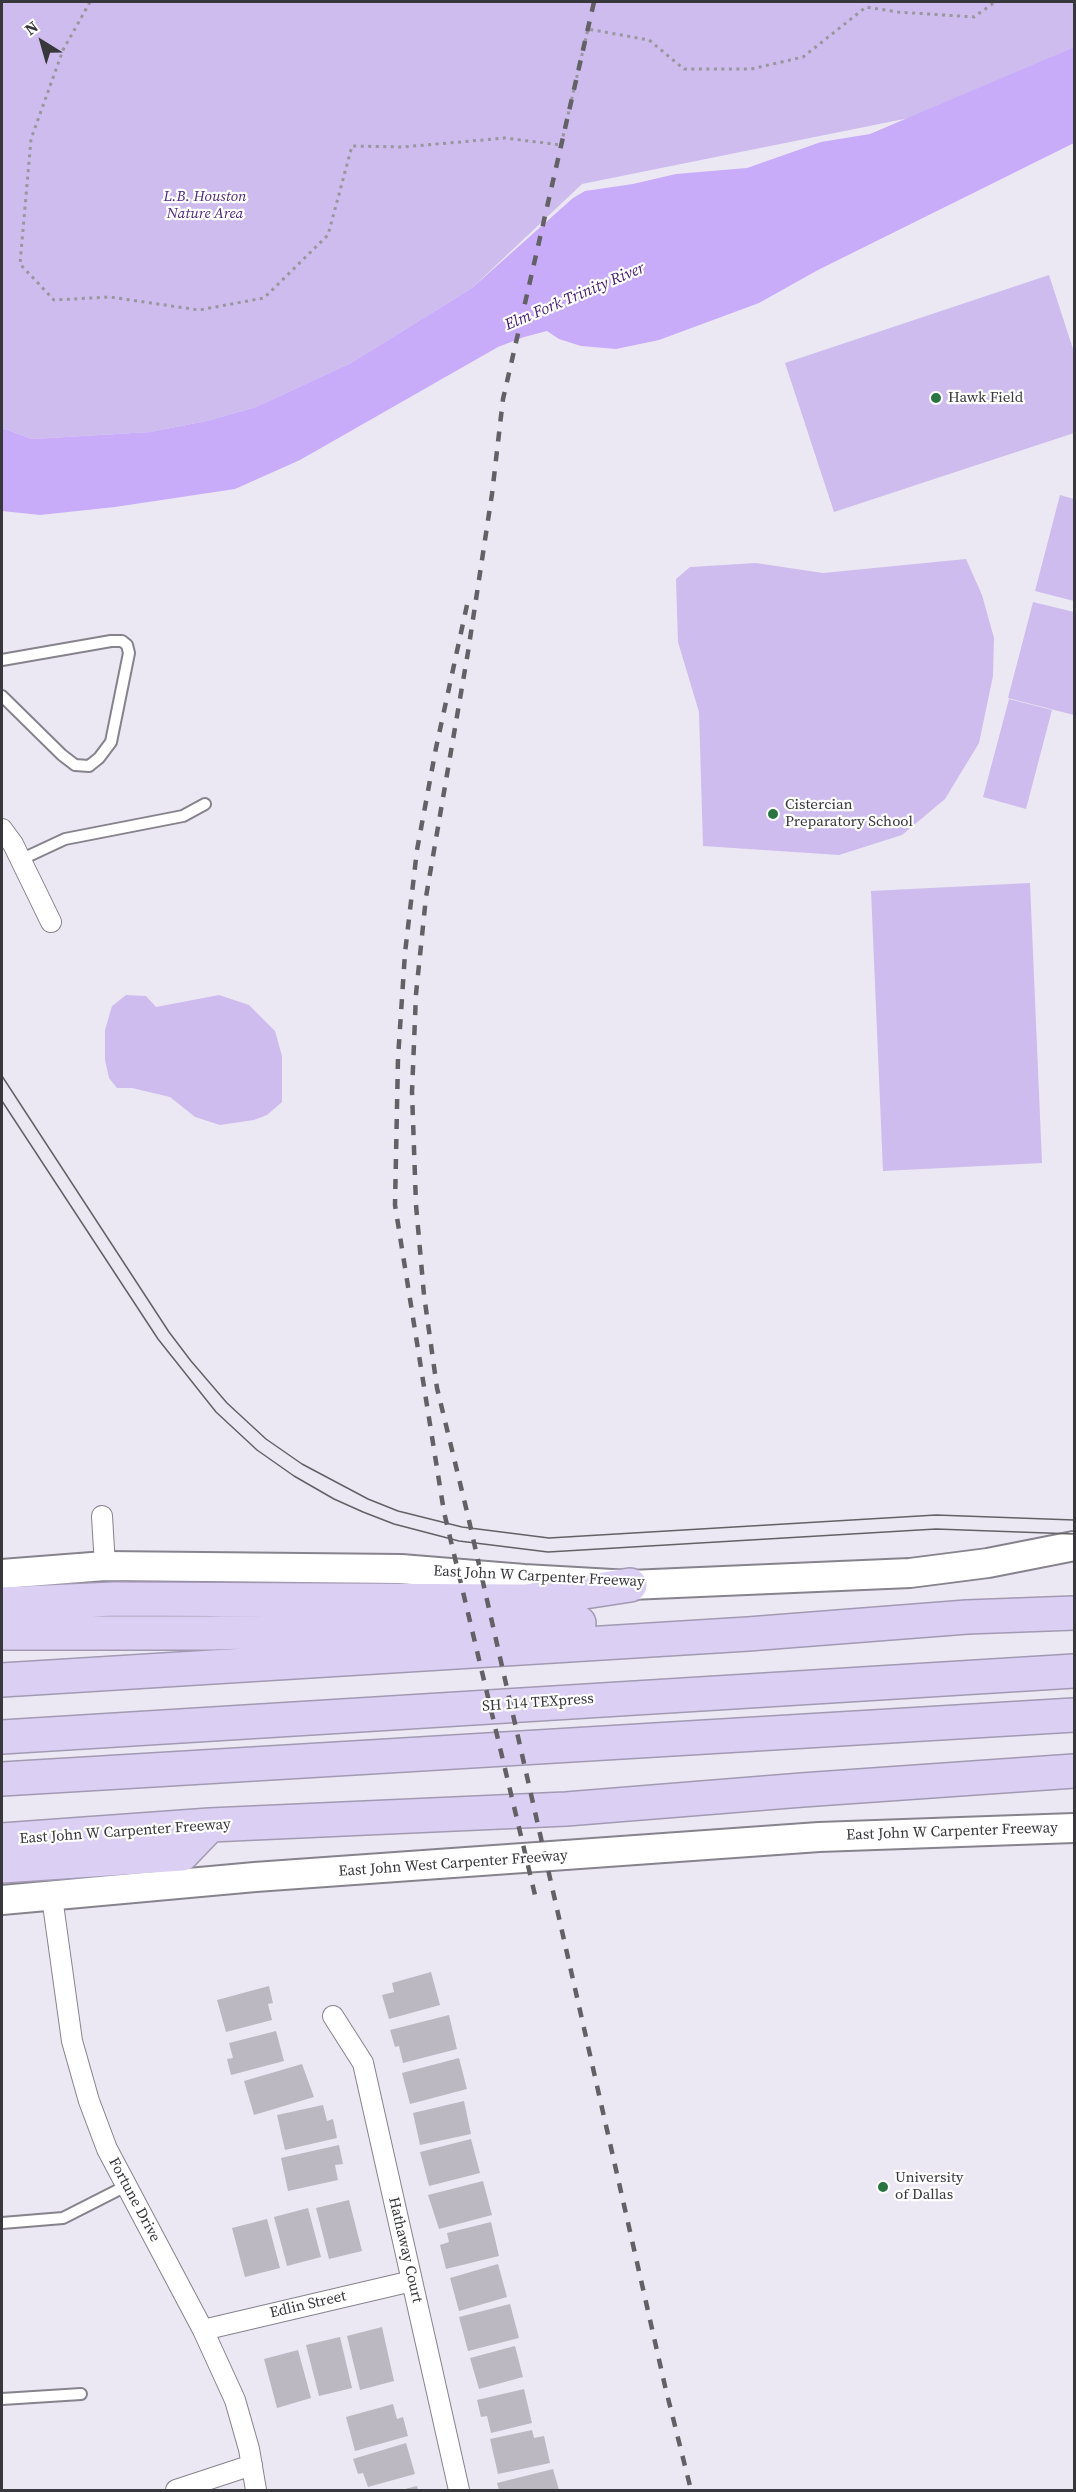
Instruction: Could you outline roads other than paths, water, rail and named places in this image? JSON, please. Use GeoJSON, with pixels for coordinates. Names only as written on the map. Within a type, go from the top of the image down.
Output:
{"type":"FeatureCollection","features":[{"type":"Feature","properties":{"kind":"highway"},"geometry":{"type":"LineString","coordinates":[[2,1604],[114,1599],[526,1601],[630,1584]]}},
{"type":"Feature","properties":{"kind":"highway"},"geometry":{"type":"LineString","coordinates":[[2,1604],[212,1633],[717,1619],[748,1634]]}},
{"type":"Feature","properties":{"kind":"highway"},"geometry":{"type":"LineString","coordinates":[[2,1680],[1074,1612]]}},
{"type":"Feature","properties":{"kind":"highway"},"geometry":{"type":"LineString","coordinates":[[2,1701],[471,1661],[519,1648]]}},
{"type":"Feature","properties":{"kind":"highway","name":"SH 114 TEXpress"},"geometry":{"type":"LineString","coordinates":[[2,1737],[1074,1671]]}},
{"type":"Feature","properties":{"kind":"highway"},"geometry":{"type":"LineString","coordinates":[[2,1779],[1074,1715]]}},
{"type":"Feature","properties":{"kind":"highway","name":"East John W Carpenter Freeway"},"geometry":{"type":"LineString","coordinates":[[2,1840],[210,1825],[566,1809],[1074,1771]]}},
{"type":"Feature","properties":{"kind":"highway"},"geometry":{"type":"LineString","coordinates":[[2,1866],[182,1854],[210,1825]]}},
{"type":"Feature","properties":{"kind":"main road","name":"East John W Carpenter Freeway"},"geometry":{"type":"LineString","coordinates":[[2,1604],[105,1566],[401,1569],[524,1580],[630,1584],[910,1573],[988,1563],[1074,1546]]}},
{"type":"Feature","properties":{"kind":"main road","name":"East John W Carpenter Freeway"},"geometry":{"type":"LineString","coordinates":[[650,1850],[819,1837],[1074,1827]]}},
{"type":"Feature","properties":{"kind":"main road","name":"East John West Carpenter Freeway"},"geometry":{"type":"LineString","coordinates":[[52,1897],[255,1877],[650,1850]]}},
{"type":"Feature","properties":{"kind":"main road"},"geometry":{"type":"LineString","coordinates":[[2,1900],[52,1897]]}},
{"type":"Feature","properties":{"kind":"street"},"geometry":{"type":"LineString","coordinates":[[2,829],[13,843],[51,922]]}},
{"type":"Feature","properties":{"kind":"street"},"geometry":{"type":"LineString","coordinates":[[102,1516],[105,1566]]}},
{"type":"Feature","properties":{"kind":"street","name":"Fortune Drive"},"geometry":{"type":"LineString","coordinates":[[52,1897],[72,2041],[89,2101],[106,2149],[203,2330],[234,2400],[252,2465],[256,2490]]}},
{"type":"Feature","properties":{"kind":"street","name":"Hathaway Court"},"geometry":{"type":"LineString","coordinates":[[333,2016],[363,2063],[459,2490]]}},
{"type":"Feature","properties":{"kind":"street","name":"Edlin Street"},"geometry":{"type":"LineString","coordinates":[[203,2330],[412,2281]]}},
{"type":"Feature","properties":{"kind":"street"},"geometry":{"type":"LineString","coordinates":[[176,2490],[252,2465]]}},
{"type":"Feature","properties":{"kind":"lane"},"geometry":{"type":"LineString","coordinates":[[2,660],[111,641],[122,641],[127,645],[129,653],[111,742],[99,758],[89,766],[75,765],[62,755],[2,696]]}},
{"type":"Feature","properties":{"kind":"lane"},"geometry":{"type":"LineString","coordinates":[[20,860],[65,839],[183,816],[205,804]]}},
{"type":"Feature","properties":{"kind":"lane"},"geometry":{"type":"LineString","coordinates":[[2,2223],[63,2218],[126,2186]]}},
{"type":"Feature","properties":{"kind":"lane"},"geometry":{"type":"LineString","coordinates":[[2,2399],[81,2394]]}},
{"type":"Feature","properties":{"kind":"water","name":"Elm Fork Trinity River"},"geometry":{"type":"Polygon","coordinates":[[[1074,47],[1074,143],[818,270],[759,303],[659,340],[616,349],[581,346],[559,339],[547,331],[524,337],[498,347],[300,460],[235,489],[115,507],[40,515],[2,511],[2,428],[32,439],[150,432],[207,421],[256,407],[351,363],[472,288],[573,198],[585,191],[633,184],[676,174],[747,168],[821,142],[870,134],[1074,47]]]}},
{"type":"Feature","properties":{"kind":"tram line"},"geometry":{"type":"LineString","coordinates":[[2,1076],[169,1332],[227,1403],[266,1439],[302,1464],[368,1499],[398,1511],[462,1527],[549,1538],[936,1515],[1074,1520]]}},
{"type":"Feature","properties":{"kind":"tram line"},"geometry":{"type":"LineString","coordinates":[[2,1101],[158,1339],[216,1412],[257,1450],[294,1476],[334,1499],[363,1512],[394,1524],[459,1541],[548,1552],[936,1529],[1074,1534]]}},
{"type":"Feature","properties":{"kind":"railway"},"geometry":{"type":"LineString","coordinates":[[594,2],[503,399],[492,494],[468,652],[426,897],[416,994],[412,1092],[416,1205],[424,1295],[437,1388],[665,2386],[691,2490]]}},
{"type":"Feature","properties":{"kind":"railway"},"geometry":{"type":"LineString","coordinates":[[467,605],[417,850],[405,953],[398,1058],[395,1205],[444,1512],[535,1895]]}},
{"type":"Feature","properties":{"kind":"place","name":"Hawk Field"},"geometry":{"type":"Point","coordinates":[936,398]}},
{"type":"Feature","properties":{"kind":"place","name":"Cistercian Preparatory School"},"geometry":{"type":"Point","coordinates":[773,814]}},
{"type":"Feature","properties":{"kind":"place","name":"University of Dallas"},"geometry":{"type":"Point","coordinates":[883,2187]}},
{"type":"Feature","properties":{"kind":"park label","name":"L.B. Houston Nature Area"},"geometry":{"type":"Point","coordinates":[205,206]}}]}
